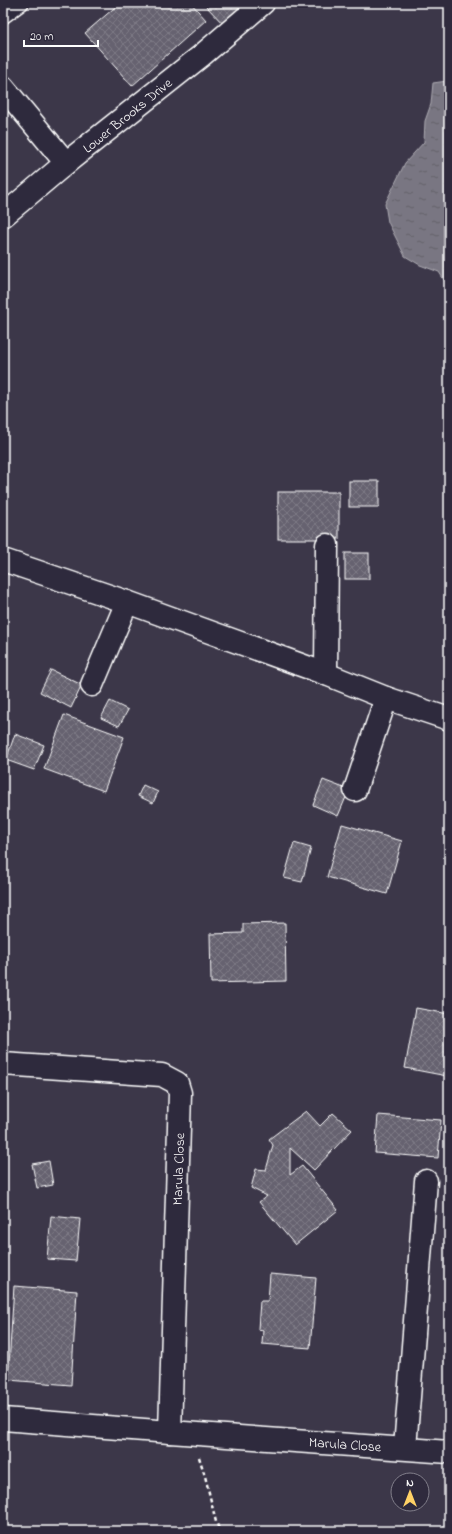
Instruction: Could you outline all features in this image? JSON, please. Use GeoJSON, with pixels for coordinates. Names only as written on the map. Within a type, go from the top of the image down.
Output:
{"type":"FeatureCollection","features":[{"type":"Feature","properties":{"kind":"street","name":"Lower Brooks Drive"},"geometry":{"type":"LineString","coordinates":[[3,216],[66,163],[201,56],[263,3]]}},
{"type":"Feature","properties":{"kind":"street"},"geometry":{"type":"LineString","coordinates":[[3,87],[66,163]]}},
{"type":"Feature","properties":{"kind":"street"},"geometry":{"type":"LineString","coordinates":[[326,674],[327,545]]}},
{"type":"Feature","properties":{"kind":"street"},"geometry":{"type":"LineString","coordinates":[[3,560],[128,602],[326,674],[386,698],[449,719]]}},
{"type":"Feature","properties":{"kind":"street"},"geometry":{"type":"LineString","coordinates":[[92,685],[128,602]]}},
{"type":"Feature","properties":{"kind":"street"},"geometry":{"type":"LineString","coordinates":[[355,790],[386,698]]}},
{"type":"Feature","properties":{"kind":"street","name":"Marula Close"},"geometry":{"type":"LineString","coordinates":[[3,1064],[162,1075],[177,1082],[180,1093],[170,1432]]}},
{"type":"Feature","properties":{"kind":"street"},"geometry":{"type":"LineString","coordinates":[[405,1448],[426,1181]]}},
{"type":"Feature","properties":{"kind":"street","name":"Marula Close"},"geometry":{"type":"LineString","coordinates":[[3,1419],[449,1452]]}},
{"type":"Feature","properties":{"kind":"lane"},"geometry":{"type":"LineString","coordinates":[[3,17],[22,3]]}},
{"type":"Feature","properties":{"kind":"path"},"geometry":{"type":"LineString","coordinates":[[192,1434],[205,1476],[216,1522],[220,1531]]}},
{"type":"Feature","properties":{"kind":"water"},"geometry":{"type":"Polygon","coordinates":[[[449,79],[449,307],[447,307],[446,283],[439,272],[420,265],[405,256],[388,222],[385,204],[405,163],[424,142],[425,121],[431,104],[433,83],[447,81],[449,79]]]}},
{"type":"Feature","properties":{"kind":"building"},"geometry":{"type":"Polygon","coordinates":[[[120,3],[191,3],[206,20],[132,86],[85,33],[120,3]]]}},
{"type":"Feature","properties":{"kind":"building"},"geometry":{"type":"Polygon","coordinates":[[[209,3],[239,3],[244,8],[225,26],[206,6],[209,3]]]}},
{"type":"Feature","properties":{"kind":"building"},"geometry":{"type":"Polygon","coordinates":[[[349,481],[379,481],[379,507],[349,507],[349,481]]]}},
{"type":"Feature","properties":{"kind":"building"},"geometry":{"type":"Polygon","coordinates":[[[278,492],[339,492],[339,539],[278,539],[278,492]]]}},
{"type":"Feature","properties":{"kind":"building"},"geometry":{"type":"Polygon","coordinates":[[[345,553],[369,553],[369,579],[345,579],[345,553]]]}},
{"type":"Feature","properties":{"kind":"building"},"geometry":{"type":"Polygon","coordinates":[[[51,670],[82,685],[71,708],[40,692],[51,670]]]}},
{"type":"Feature","properties":{"kind":"building"},"geometry":{"type":"Polygon","coordinates":[[[110,701],[128,710],[119,726],[101,718],[110,701]]]}},
{"type":"Feature","properties":{"kind":"building"},"geometry":{"type":"Polygon","coordinates":[[[64,715],[124,737],[104,791],[44,769],[64,715]]]}},
{"type":"Feature","properties":{"kind":"building"},"geometry":{"type":"Polygon","coordinates":[[[15,734],[44,745],[34,770],[6,760],[15,734]]]}},
{"type":"Feature","properties":{"kind":"building"},"geometry":{"type":"Polygon","coordinates":[[[323,780],[349,790],[338,816],[313,805],[323,780]]]}},
{"type":"Feature","properties":{"kind":"building"},"geometry":{"type":"Polygon","coordinates":[[[143,785],[158,792],[153,803],[138,796],[143,785]]]}},
{"type":"Feature","properties":{"kind":"building"},"geometry":{"type":"Polygon","coordinates":[[[342,824],[402,841],[387,894],[327,877],[342,824]]]}},
{"type":"Feature","properties":{"kind":"building"},"geometry":{"type":"Polygon","coordinates":[[[294,843],[311,848],[302,882],[284,878],[294,843]]]}},
{"type":"Feature","properties":{"kind":"building"},"geometry":{"type":"Polygon","coordinates":[[[285,923],[286,981],[211,983],[210,934],[243,933],[243,924],[285,923]]]}},
{"type":"Feature","properties":{"kind":"building"},"geometry":{"type":"Polygon","coordinates":[[[416,1008],[449,1014],[449,1065],[447,1076],[405,1068],[416,1008]]]}},
{"type":"Feature","properties":{"kind":"building"},"geometry":{"type":"Polygon","coordinates":[[[306,1111],[320,1126],[333,1113],[352,1130],[314,1170],[290,1148],[290,1175],[302,1166],[338,1210],[295,1245],[259,1202],[267,1196],[251,1188],[256,1169],[266,1170],[273,1145],[269,1139],[306,1111]]]}},
{"type":"Feature","properties":{"kind":"building"},"geometry":{"type":"Polygon","coordinates":[[[378,1115],[441,1120],[438,1158],[375,1153],[378,1115]]]}},
{"type":"Feature","properties":{"kind":"building"},"geometry":{"type":"Polygon","coordinates":[[[49,1161],[53,1185],[37,1188],[32,1164],[49,1161]]]}},
{"type":"Feature","properties":{"kind":"building"},"geometry":{"type":"Polygon","coordinates":[[[51,1216],[80,1219],[76,1261],[47,1259],[51,1216]]]}},
{"type":"Feature","properties":{"kind":"building"},"geometry":{"type":"Polygon","coordinates":[[[270,1274],[316,1278],[310,1348],[262,1344],[263,1330],[258,1329],[260,1301],[268,1301],[270,1274]]]}},
{"type":"Feature","properties":{"kind":"building"},"geometry":{"type":"Polygon","coordinates":[[[14,1286],[77,1291],[71,1385],[8,1380],[14,1286]]]}}]}
